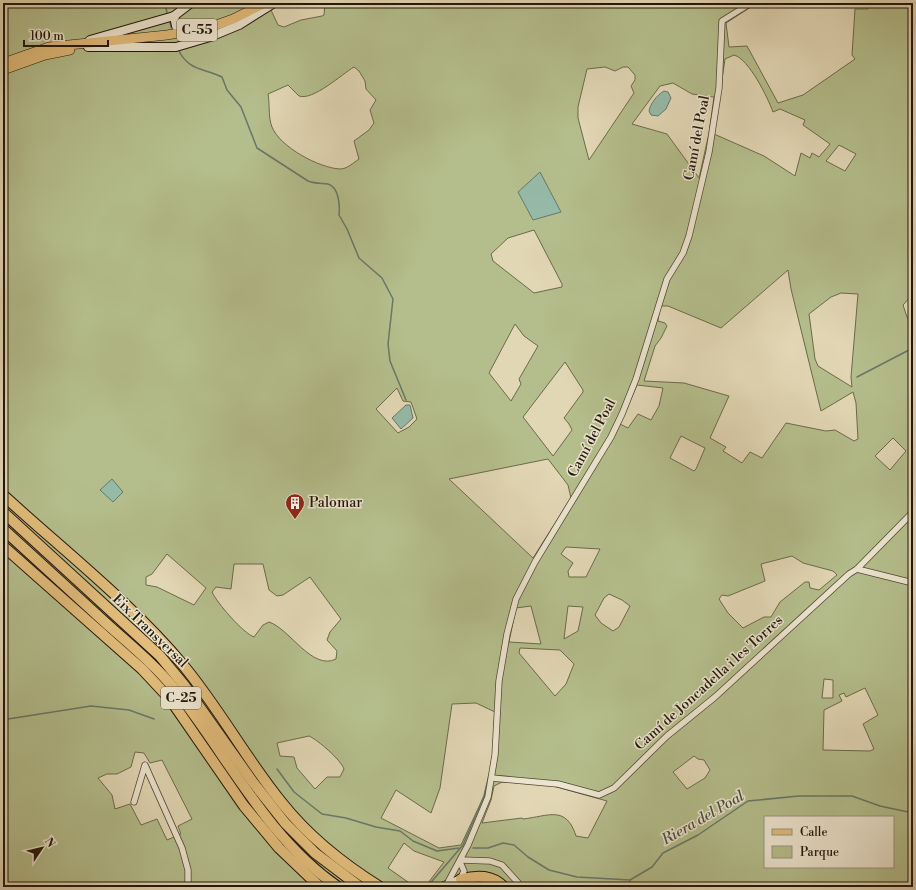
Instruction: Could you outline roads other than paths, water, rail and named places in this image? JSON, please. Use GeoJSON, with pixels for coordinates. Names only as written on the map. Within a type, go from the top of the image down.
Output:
{"type":"FeatureCollection","features":[{"type":"Feature","properties":{"kind":"highway"},"geometry":{"type":"LineString","coordinates":[[3,494],[123,603],[178,660],[203,690],[272,790],[297,821],[337,857],[380,887]]}},
{"type":"Feature","properties":{"kind":"highway"},"geometry":{"type":"LineString","coordinates":[[3,504],[46,551]]}},
{"type":"Feature","properties":{"kind":"highway","name":"Eix Transversal"},"geometry":{"type":"LineString","coordinates":[[3,512],[160,656],[189,691],[252,781],[285,823],[315,853],[360,887]]}},
{"type":"Feature","properties":{"kind":"highway","name":"Eix Transversal"},"geometry":{"type":"LineString","coordinates":[[3,529],[152,665],[176,692],[244,788],[277,830],[307,861],[338,887]]}},
{"type":"Feature","properties":{"kind":"highway"},"geometry":{"type":"LineString","coordinates":[[3,546],[142,669],[170,699],[244,806],[279,848],[320,887]]}},
{"type":"Feature","properties":{"kind":"highway"},"geometry":{"type":"LineString","coordinates":[[461,863],[474,876]]}},
{"type":"Feature","properties":{"kind":"highway"},"geometry":{"type":"LineString","coordinates":[[451,885],[474,876],[492,878],[504,887]]}},
{"type":"Feature","properties":{"kind":"highway"},"geometry":{"type":"LineString","coordinates":[[451,885],[478,882],[489,883],[497,887]]}},
{"type":"Feature","properties":{"kind":"main road","name":"C-55"},"geometry":{"type":"LineString","coordinates":[[4,64],[49,47],[84,45],[208,28],[233,19],[265,3]]}},
{"type":"Feature","properties":{"kind":"main road","name":"C-55"},"geometry":{"type":"LineString","coordinates":[[4,64],[25,62],[44,55],[84,45]]}},
{"type":"Feature","properties":{"kind":"street"},"geometry":{"type":"LineString","coordinates":[[84,45],[174,16],[191,3]]}},
{"type":"Feature","properties":{"kind":"street"},"geometry":{"type":"LineString","coordinates":[[84,45],[180,45],[210,37],[239,24],[274,3]]}},
{"type":"Feature","properties":{"kind":"street","name":"Camí del Poal"},"geometry":{"type":"LineString","coordinates":[[451,885],[482,813],[492,778],[497,729],[499,681],[507,634],[516,599],[535,562],[611,437],[628,400],[667,279],[683,253],[689,236],[709,152],[719,88],[722,21],[750,3]]}},
{"type":"Feature","properties":{"kind":"street"},"geometry":{"type":"LineString","coordinates":[[174,16],[176,26]]}},
{"type":"Feature","properties":{"kind":"street"},"geometry":{"type":"LineString","coordinates":[[178,37],[180,45]]}},
{"type":"Feature","properties":{"kind":"street","name":"Camí de Joncadella i les Torres"},"geometry":{"type":"LineString","coordinates":[[492,778],[558,784],[599,794],[614,788],[667,736],[715,697],[857,568],[913,512]]}},
{"type":"Feature","properties":{"kind":"street"},"geometry":{"type":"LineString","coordinates":[[857,568],[913,583]]}},
{"type":"Feature","properties":{"kind":"street"},"geometry":{"type":"LineString","coordinates":[[134,802],[145,765],[182,848],[188,870],[188,887]]}},
{"type":"Feature","properties":{"kind":"street"},"geometry":{"type":"LineString","coordinates":[[461,863],[490,861],[502,865],[522,887]]}},
{"type":"Feature","properties":{"kind":"street","name":"Camí del Poal"},"geometry":{"type":"LineString","coordinates":[[451,885],[461,863]]}},
{"type":"Feature","properties":{"kind":"waterway"},"geometry":{"type":"LineString","coordinates":[[165,3],[167,13]]}},
{"type":"Feature","properties":{"kind":"waterway"},"geometry":{"type":"LineString","coordinates":[[170,22],[171,27]]}},
{"type":"Feature","properties":{"kind":"waterway"},"geometry":{"type":"LineString","coordinates":[[178,49],[182,56],[192,65],[222,77],[227,90],[241,107],[257,148],[308,181],[328,184],[332,186],[337,193],[339,215],[347,229],[359,258],[382,278],[393,299],[388,344],[390,361],[406,400]]}},
{"type":"Feature","properties":{"kind":"waterway"},"geometry":{"type":"LineString","coordinates":[[857,377],[909,350],[913,350]]}},
{"type":"Feature","properties":{"kind":"waterway"},"geometry":{"type":"LineString","coordinates":[[3,716],[8,719],[91,706],[129,710],[154,719]]}},
{"type":"Feature","properties":{"kind":"waterway","name":"Riera del Poal"},"geometry":{"type":"LineString","coordinates":[[277,769],[294,792],[322,814],[346,818],[376,827],[400,831],[413,841],[437,851],[459,848]]}},
{"type":"Feature","properties":{"kind":"waterway"},"geometry":{"type":"LineString","coordinates":[[427,887],[463,845],[484,796],[489,775]]}},
{"type":"Feature","properties":{"kind":"waterway","name":"Riera del Poal"},"geometry":{"type":"LineString","coordinates":[[473,848],[488,848],[503,843],[514,845],[528,857],[549,870],[577,877],[630,880],[652,867],[663,853],[698,835],[748,801],[799,796],[852,796],[880,806],[913,813]]}},
{"type":"Feature","properties":{"kind":"waterway"},"geometry":{"type":"LineString","coordinates":[[630,881],[631,887]]}},
{"type":"Feature","properties":{"kind":"place","name":"Palomar"},"geometry":{"type":"Point","coordinates":[295,520]}}]}
